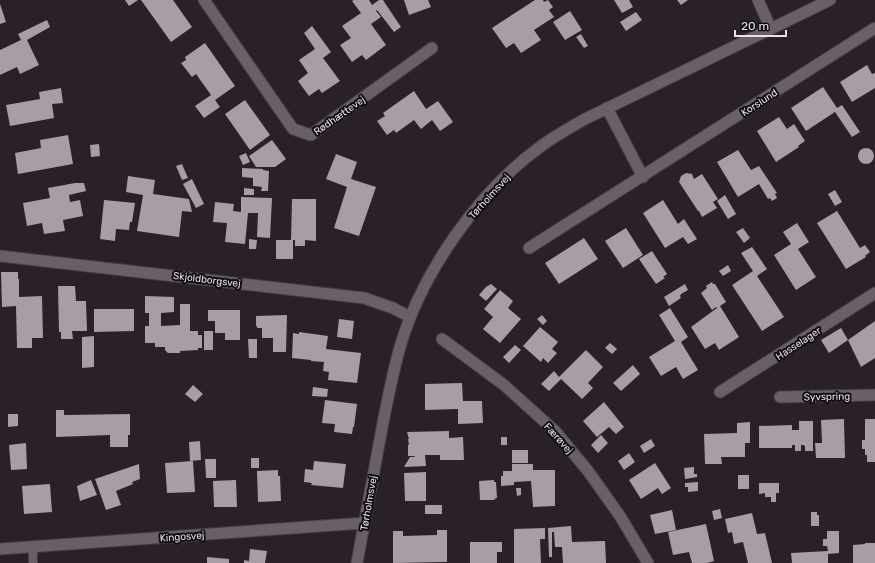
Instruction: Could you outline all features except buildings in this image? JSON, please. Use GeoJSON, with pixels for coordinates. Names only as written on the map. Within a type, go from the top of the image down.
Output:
{"type":"FeatureCollection","features":[{"type":"Feature","properties":{"kind":"street","name":"Rødhættevej"},"geometry":{"type":"LineString","coordinates":[[204,0],[293,129],[311,136],[432,48]]}},
{"type":"Feature","properties":{"kind":"street"},"geometry":{"type":"LineString","coordinates":[[758,0],[771,28]]}},
{"type":"Feature","properties":{"kind":"street","name":"Tørholmsvej"},"geometry":{"type":"LineString","coordinates":[[357,563],[388,394],[400,346],[410,317],[424,286],[451,242],[467,220],[499,183],[539,148],[583,120],[830,0]]}},
{"type":"Feature","properties":{"kind":"street","name":"Korslund"},"geometry":{"type":"LineString","coordinates":[[529,248],[875,28]]}},
{"type":"Feature","properties":{"kind":"street"},"geometry":{"type":"LineString","coordinates":[[607,108],[642,177]]}},
{"type":"Feature","properties":{"kind":"street","name":"Skjoldborgsvej"},"geometry":{"type":"LineString","coordinates":[[0,256],[364,298],[393,308],[410,317]]}},
{"type":"Feature","properties":{"kind":"street","name":"Hasselager"},"geometry":{"type":"LineString","coordinates":[[720,392],[875,293]]}},
{"type":"Feature","properties":{"kind":"street","name":"Færøvej"},"geometry":{"type":"LineString","coordinates":[[442,339],[504,385],[555,431],[588,471],[620,516],[648,563]]}},
{"type":"Feature","properties":{"kind":"street","name":"Syvspring"},"geometry":{"type":"LineString","coordinates":[[780,397],[875,395]]}},
{"type":"Feature","properties":{"kind":"street","name":"Kingosvej"},"geometry":{"type":"LineString","coordinates":[[0,549],[364,523]]}},
{"type":"Feature","properties":{"kind":"lane"},"geometry":{"type":"LineString","coordinates":[[33,547],[33,563]]}}]}
